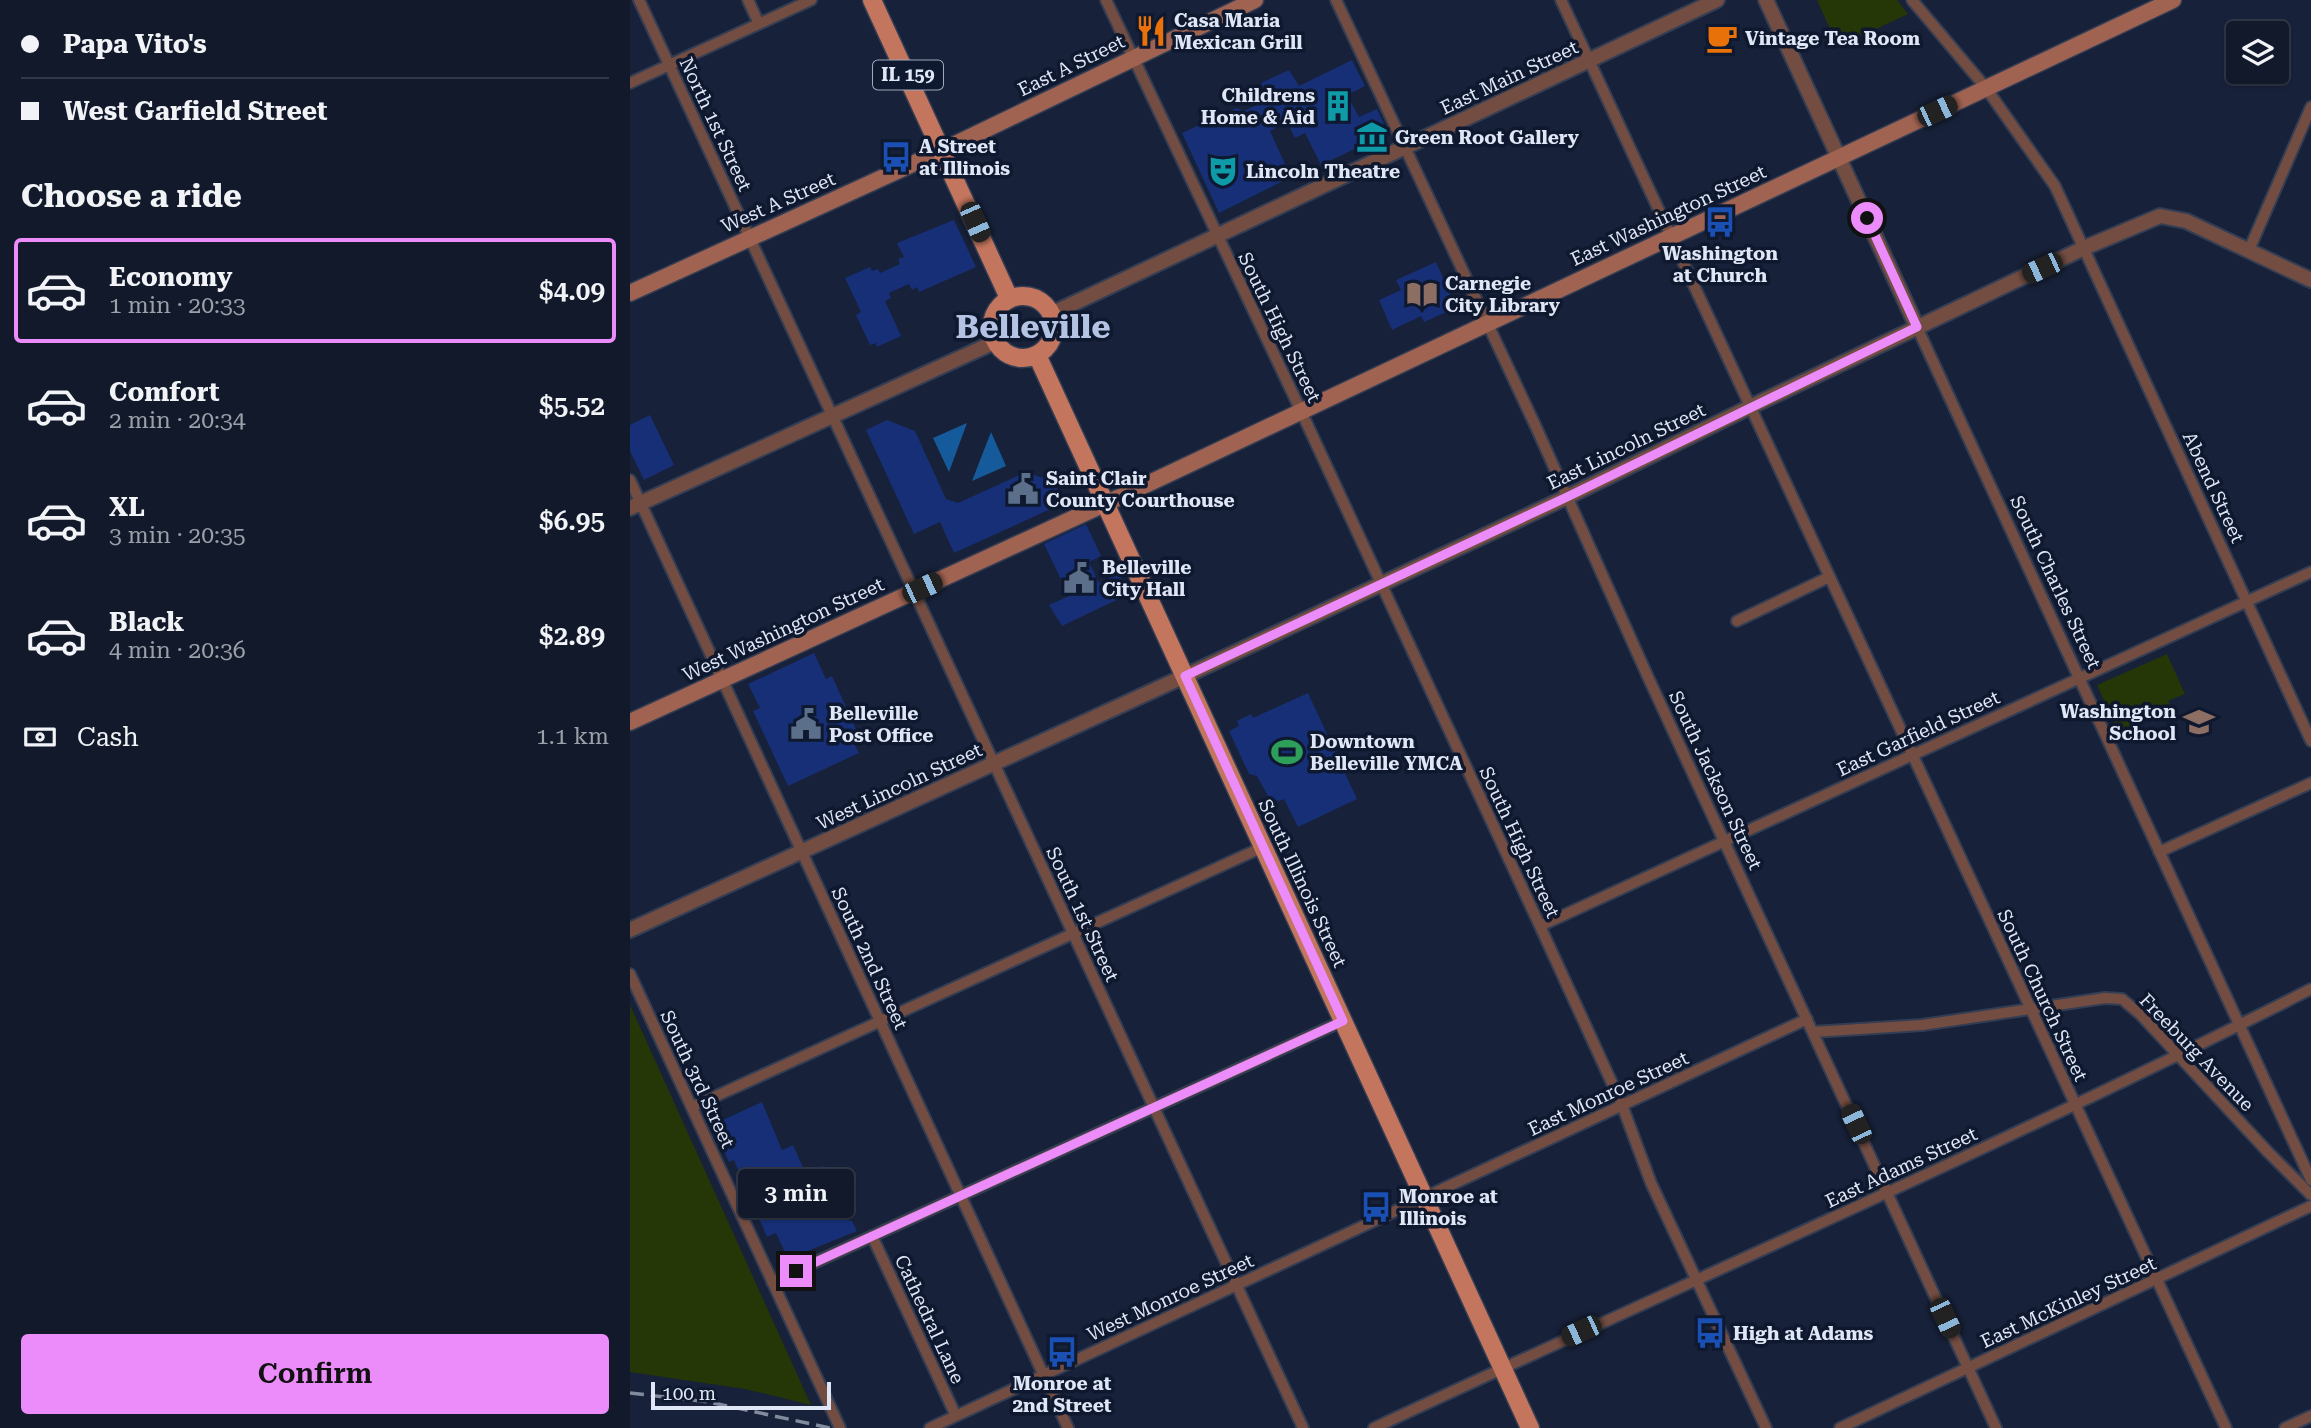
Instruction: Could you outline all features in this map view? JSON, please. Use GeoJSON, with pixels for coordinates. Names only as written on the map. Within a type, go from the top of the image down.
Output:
{"type":"FeatureCollection","features":[{"type":"Feature","properties":{"kind":"main road","name":"IL 159"},"geometry":{"type":"LineString","coordinates":[[872,0],[1009,299]]}},
{"type":"Feature","properties":{"kind":"main road","name":"East A Street"},"geometry":{"type":"LineString","coordinates":[[943,150],[1255,0]]}},
{"type":"Feature","properties":{"kind":"main road","name":"East Washington Street"},"geometry":{"type":"LineString","coordinates":[[1106,504],[2173,0]]}},
{"type":"Feature","properties":{"kind":"main road","name":"West A Street"},"geometry":{"type":"LineString","coordinates":[[630,293],[943,150]]}},
{"type":"Feature","properties":{"kind":"main road"},"geometry":{"type":"LineString","coordinates":[[1031,297],[1041,302],[1051,314],[1054,328],[1052,339],[1037,355],[1017,358],[1007,354],[995,342],[991,326],[994,316],[1009,299],[1031,297]]}},
{"type":"Feature","properties":{"kind":"main road","name":"South Illinois Street"},"geometry":{"type":"LineString","coordinates":[[1037,355],[1530,1428]]}},
{"type":"Feature","properties":{"kind":"main road","name":"West Washington Street"},"geometry":{"type":"LineString","coordinates":[[630,722],[1106,504]]}},
{"type":"Feature","properties":{"kind":"street","name":"North 1st Street"},"geometry":{"type":"LineString","coordinates":[[639,0],[831,416]]}},
{"type":"Feature","properties":{"kind":"street"},"geometry":{"type":"LineString","coordinates":[[748,0],[759,24]]}},
{"type":"Feature","properties":{"kind":"street"},"geometry":{"type":"LineString","coordinates":[[630,82],[811,0]]}},
{"type":"Feature","properties":{"kind":"street","name":"South High Street"},"geometry":{"type":"LineString","coordinates":[[1106,0],[1301,411],[1540,926],[1622,1105],[1651,1183],[1766,1428]]}},
{"type":"Feature","properties":{"kind":"street","name":"South Jackson Street"},"geometry":{"type":"LineString","coordinates":[[1336,0],[1488,323],[1996,1428]]}},
{"type":"Feature","properties":{"kind":"street","name":"South Church Street"},"geometry":{"type":"LineString","coordinates":[[1561,0],[2226,1428]]}},
{"type":"Feature","properties":{"kind":"street","name":"East Main Street"},"geometry":{"type":"LineString","coordinates":[[1051,314],[1717,0]]}},
{"type":"Feature","properties":{"kind":"street","name":"South Charles Street"},"geometry":{"type":"LineString","coordinates":[[1766,0],[2311,1180]]}},
{"type":"Feature","properties":{"kind":"street","name":"Abend Street"},"geometry":{"type":"LineString","coordinates":[[1912,0],[1986,88],[2055,186],[2311,741]]}},
{"type":"Feature","properties":{"kind":"street"},"geometry":{"type":"LineString","coordinates":[[2249,250],[2311,107]]}},
{"type":"Feature","properties":{"kind":"street","name":"East Lincoln Street"},"geometry":{"type":"LineString","coordinates":[[1185,676],[1567,497],[1749,407],[2084,248],[2160,216],[2186,221],[2311,280]]}},
{"type":"Feature","properties":{"kind":"street"},"geometry":{"type":"LineString","coordinates":[[635,505],[995,342]]}},
{"type":"Feature","properties":{"kind":"street","name":"South 1st Street"},"geometry":{"type":"LineString","coordinates":[[831,416],[1303,1428]]}},
{"type":"Feature","properties":{"kind":"street","name":"South 2nd Street"},"geometry":{"type":"LineString","coordinates":[[630,481],[635,505],[723,680],[1068,1428]]}},
{"type":"Feature","properties":{"kind":"street","name":"East Garfield Street"},"geometry":{"type":"LineString","coordinates":[[1540,926],[2311,572]]}},
{"type":"Feature","properties":{"kind":"street"},"geometry":{"type":"LineString","coordinates":[[1737,621],[1829,577]]}},
{"type":"Feature","properties":{"kind":"street","name":"West Lincoln Street"},"geometry":{"type":"LineString","coordinates":[[630,930],[1185,676]]}},
{"type":"Feature","properties":{"kind":"street"},"geometry":{"type":"LineString","coordinates":[[2159,852],[2311,783]]}},
{"type":"Feature","properties":{"kind":"street"},"geometry":{"type":"LineString","coordinates":[[692,1107],[1263,847]]}},
{"type":"Feature","properties":{"kind":"street","name":"South 3rd Street"},"geometry":{"type":"LineString","coordinates":[[630,974],[840,1428]]}},
{"type":"Feature","properties":{"kind":"street","name":"East Adams Street"},"geometry":{"type":"LineString","coordinates":[[1374,1428],[1602,1321],[1697,1282],[2076,1105],[2311,989]]}},
{"type":"Feature","properties":{"kind":"street","name":"Freeburg Avenue"},"geometry":{"type":"LineString","coordinates":[[2031,1009],[2105,998],[2122,999],[2178,1054],[2311,1195]]}},
{"type":"Feature","properties":{"kind":"street"},"geometry":{"type":"LineString","coordinates":[[1813,1032],[1922,1025],[2031,1009]]}},
{"type":"Feature","properties":{"kind":"street","name":"East Monroe Street"},"geometry":{"type":"LineString","coordinates":[[1424,1198],[1807,1019]]}},
{"type":"Feature","properties":{"kind":"street"},"geometry":{"type":"LineString","coordinates":[[772,1282],[1343,1021]]}},
{"type":"Feature","properties":{"kind":"street","name":"West Monroe Street"},"geometry":{"type":"LineString","coordinates":[[930,1428],[1424,1198]]}},
{"type":"Feature","properties":{"kind":"street","name":"East McKinley Street"},"geometry":{"type":"LineString","coordinates":[[1840,1428],[2311,1206]]}},
{"type":"Feature","properties":{"kind":"street","name":"Cathedral Lane"},"geometry":{"type":"LineString","coordinates":[[872,1236],[956,1416]]}},
{"type":"Feature","properties":{"kind":"street"},"geometry":{"type":"LineString","coordinates":[[2285,1428],[2311,1416]]}},
{"type":"Feature","properties":{"kind":"green space"},"geometry":{"type":"Polygon","coordinates":[[[1817,0],[1897,0],[1908,14],[1838,47],[1817,0]]]}},
{"type":"Feature","properties":{"kind":"green space"},"geometry":{"type":"Polygon","coordinates":[[[2167,654],[2185,694],[2168,701],[2171,708],[2118,732],[2097,685],[2167,654]]]}},
{"type":"Feature","properties":{"kind":"green space"},"geometry":{"type":"Polygon","coordinates":[[[630,1005],[811,1405],[745,1389],[630,1372],[630,1005]]]}},
{"type":"Feature","properties":{"kind":"water"},"geometry":{"type":"Polygon","coordinates":[[[967,423],[949,472],[933,438],[967,423]]]}},
{"type":"Feature","properties":{"kind":"water"},"geometry":{"type":"Polygon","coordinates":[[[991,432],[1006,466],[972,481],[991,432]]]}},
{"type":"Feature","properties":{"kind":"building","name":"Vintage Tea Room"},"geometry":{"type":"Polygon","coordinates":[[[1722,23],[1732,43],[1719,49],[1710,29],[1722,23]]]}},
{"type":"Feature","properties":{"kind":"building"},"geometry":{"type":"Polygon","coordinates":[[[1352,60],[1365,86],[1347,95],[1359,117],[1377,109],[1388,133],[1321,165],[1305,133],[1295,138],[1287,122],[1270,131],[1291,177],[1219,213],[1182,133],[1236,108],[1244,111],[1269,99],[1261,83],[1289,70],[1299,86],[1352,60]]]}},
{"type":"Feature","properties":{"kind":"building"},"geometry":{"type":"Polygon","coordinates":[[[954,220],[976,267],[919,292],[917,287],[912,290],[909,284],[889,293],[891,298],[885,301],[901,336],[877,347],[876,343],[870,345],[856,315],[861,312],[845,278],[870,267],[872,271],[878,269],[880,273],[900,264],[898,259],[904,257],[897,243],[954,220]]]}},
{"type":"Feature","properties":{"kind":"building","name":"Carnegie City Library"},"geometry":{"type":"Polygon","coordinates":[[[1436,262],[1452,298],[1444,301],[1449,311],[1424,322],[1421,316],[1392,330],[1379,300],[1401,290],[1396,280],[1436,262]]]}},
{"type":"Feature","properties":{"kind":"building"},"geometry":{"type":"Polygon","coordinates":[[[650,415],[674,465],[644,480],[630,451],[630,425],[650,415]]]}},
{"type":"Feature","properties":{"kind":"building","name":"Saint Clair County Courthouse"},"geometry":{"type":"Polygon","coordinates":[[[887,420],[915,431],[946,499],[958,503],[1026,472],[1054,482],[1064,503],[954,553],[940,522],[914,534],[866,430],[887,420]]]}},
{"type":"Feature","properties":{"kind":"building","name":"Belleville City Hall"},"geometry":{"type":"Polygon","coordinates":[[[1086,524],[1101,556],[1089,562],[1099,583],[1119,573],[1129,594],[1062,626],[1049,605],[1069,596],[1044,544],[1086,524]]]}},
{"type":"Feature","properties":{"kind":"building","name":"Belleville Post Office"},"geometry":{"type":"Polygon","coordinates":[[[814,653],[826,679],[832,676],[859,736],[852,739],[859,753],[788,786],[753,711],[760,708],[748,684],[814,653]]]}},
{"type":"Feature","properties":{"kind":"building","name":"Downtown Belleville YMCA"},"geometry":{"type":"Polygon","coordinates":[[[1308,693],[1357,799],[1298,827],[1284,799],[1279,801],[1269,798],[1257,776],[1249,774],[1229,731],[1239,726],[1237,721],[1251,714],[1253,718],[1308,693]]]}},
{"type":"Feature","properties":{"kind":"building"},"geometry":{"type":"Polygon","coordinates":[[[762,1102],[782,1150],[793,1145],[805,1172],[824,1166],[833,1186],[837,1185],[842,1196],[837,1198],[847,1220],[852,1221],[857,1231],[788,1259],[776,1233],[767,1237],[734,1160],[729,1162],[717,1135],[720,1133],[716,1123],[762,1102]]]}},
{"type":"Feature","properties":{"kind":"railway"},"geometry":{"type":"LineString","coordinates":[[630,1393],[709,1402],[830,1428]]}},
{"type":"Feature","properties":{"kind":"place","name":"Casa Maria Mexican Grill"},"geometry":{"type":"Point","coordinates":[1151,31]}},
{"type":"Feature","properties":{"kind":"place","name":"Vintage Tea Room"},"geometry":{"type":"Point","coordinates":[1722,38]}},
{"type":"Feature","properties":{"kind":"place","name":"Childrens Home & Aid"},"geometry":{"type":"Point","coordinates":[1338,106]}},
{"type":"Feature","properties":{"kind":"place","name":"Green Root Gallery"},"geometry":{"type":"Point","coordinates":[1372,137]}},
{"type":"Feature","properties":{"kind":"place","name":"A Street at Illinois"},"geometry":{"type":"Point","coordinates":[896,157]}},
{"type":"Feature","properties":{"kind":"place","name":"Lincoln Theatre"},"geometry":{"type":"Point","coordinates":[1223,171]}},
{"type":"Feature","properties":{"kind":"place","name":"Washington at Church"},"geometry":{"type":"Point","coordinates":[1720,222]}},
{"type":"Feature","properties":{"kind":"place","name":"Carnegie City Library"},"geometry":{"type":"Point","coordinates":[1422,294]}},
{"type":"Feature","properties":{"kind":"place","name":"Saint Clair County Courthouse"},"geometry":{"type":"Point","coordinates":[1023,489]}},
{"type":"Feature","properties":{"kind":"place","name":"Belleville City Hall"},"geometry":{"type":"Point","coordinates":[1079,578]}},
{"type":"Feature","properties":{"kind":"place","name":"Washington School"},"geometry":{"type":"Point","coordinates":[2199,722]}},
{"type":"Feature","properties":{"kind":"place","name":"Belleville Post Office"},"geometry":{"type":"Point","coordinates":[806,724]}},
{"type":"Feature","properties":{"kind":"place","name":"Downtown Belleville YMCA"},"geometry":{"type":"Point","coordinates":[1287,752]}},
{"type":"Feature","properties":{"kind":"place","name":"Monroe at Illinois"},"geometry":{"type":"Point","coordinates":[1376,1207]}},
{"type":"Feature","properties":{"kind":"place","name":"High at Adams"},"geometry":{"type":"Point","coordinates":[1710,1333]}},
{"type":"Feature","properties":{"kind":"place","name":"Monroe at 2nd Street"},"geometry":{"type":"Point","coordinates":[1062,1352]}},
{"type":"Feature","properties":{"kind":"district","name":"Belleville"},"geometry":{"type":"Point","coordinates":[1033,326]}},
{"type":"Feature","properties":{"kind":"route"},"geometry":{"type":"LineString","coordinates":[[796,1271],[1343,1021],[1185,676],[1567,497],[1917,327],[1867,218]]}}]}
